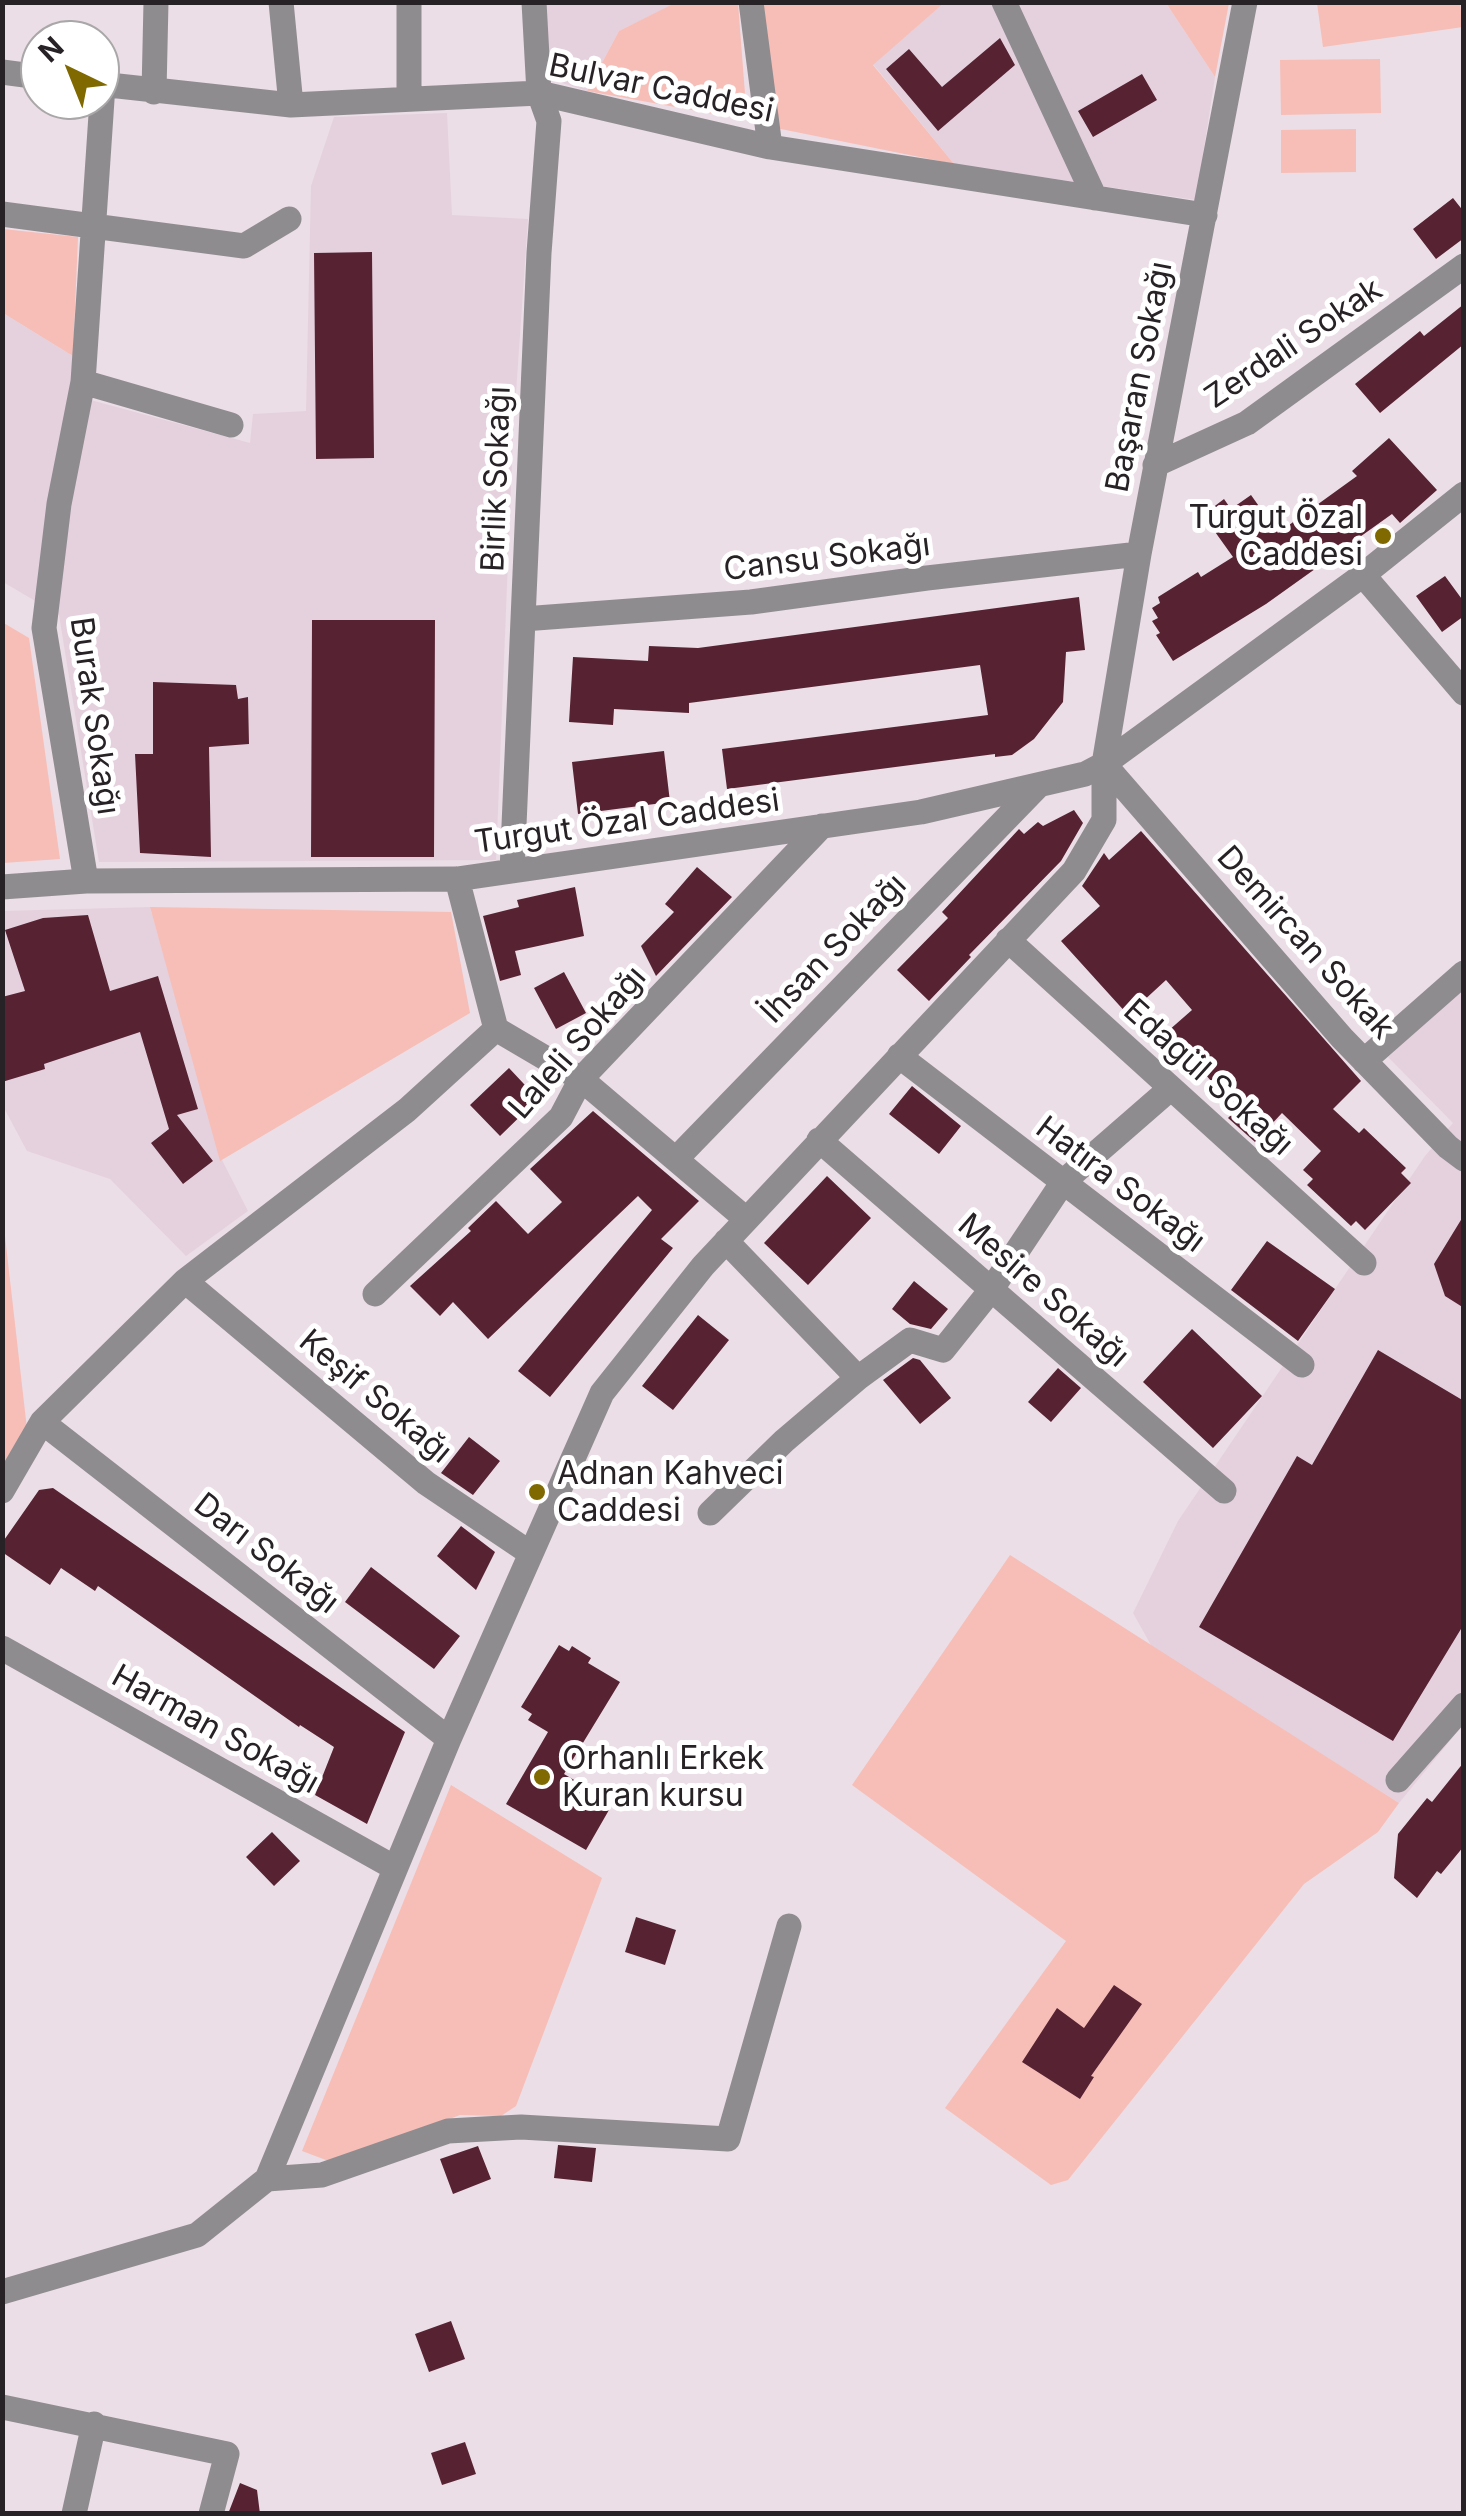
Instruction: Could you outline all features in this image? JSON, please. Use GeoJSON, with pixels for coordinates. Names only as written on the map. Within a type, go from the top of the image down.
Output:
{"type":"FeatureCollection","features":[{"type":"Feature","properties":{"kind":"street"},"geometry":{"type":"LineString","coordinates":[[154,92],[156,2]]}},
{"type":"Feature","properties":{"kind":"street"},"geometry":{"type":"LineString","coordinates":[[281,2],[291,105]]}},
{"type":"Feature","properties":{"kind":"street"},"geometry":{"type":"LineString","coordinates":[[408,99],[410,2]]}},
{"type":"Feature","properties":{"kind":"street","name":"Birlik Sokağı"},"geometry":{"type":"LineString","coordinates":[[512,871],[539,253],[550,121],[539,92],[534,2]]}},
{"type":"Feature","properties":{"kind":"street"},"geometry":{"type":"LineString","coordinates":[[751,2],[770,147]]}},
{"type":"Feature","properties":{"kind":"street"},"geometry":{"type":"LineString","coordinates":[[1004,2],[1095,198]]}},
{"type":"Feature","properties":{"kind":"street","name":"Başaran Sokağı"},"geometry":{"type":"LineString","coordinates":[[1104,764],[1155,465],[1246,2]]}},
{"type":"Feature","properties":{"kind":"street","name":"Bulvar Caddesi"},"geometry":{"type":"LineString","coordinates":[[120,88],[291,105],[539,92],[770,147],[1205,215]]}},
{"type":"Feature","properties":{"kind":"street","name":"Burak Sokağı"},"geometry":{"type":"LineString","coordinates":[[86,881],[44,628],[59,504],[84,382],[100,120]]}},
{"type":"Feature","properties":{"kind":"street"},"geometry":{"type":"LineString","coordinates":[[2,214],[244,246],[289,219]]}},
{"type":"Feature","properties":{"kind":"street","name":"Zerdali Sokak"},"geometry":{"type":"LineString","coordinates":[[1155,465],[1247,422],[1464,266]]}},
{"type":"Feature","properties":{"kind":"street"},"geometry":{"type":"LineString","coordinates":[[84,382],[232,425]]}},
{"type":"Feature","properties":{"kind":"street","name":"Turgut Özal Caddesi"},"geometry":{"type":"LineString","coordinates":[[2,887],[86,881],[457,879],[921,812],[1085,774],[1363,575],[1464,494]]}},
{"type":"Feature","properties":{"kind":"street","name":"Cansu Sokağı"},"geometry":{"type":"LineString","coordinates":[[523,619],[750,602],[1139,554]]}},
{"type":"Feature","properties":{"kind":"street"},"geometry":{"type":"LineString","coordinates":[[1363,575],[1464,693]]}},
{"type":"Feature","properties":{"kind":"street"},"geometry":{"type":"LineString","coordinates":[[2,2292],[197,2236],[267,2179],[448,1739],[602,1393],[726,1241],[1074,871],[1104,820],[1104,764]]}},
{"type":"Feature","properties":{"kind":"street","name":"Demircan Sokak"},"geometry":{"type":"LineString","coordinates":[[1104,764],[1364,1061],[1464,1159]]}},
{"type":"Feature","properties":{"kind":"street","name":"İhsan Sokağı"},"geometry":{"type":"LineString","coordinates":[[676,1160],[1039,784]]}},
{"type":"Feature","properties":{"kind":"street","name":"Laleli Sokağı"},"geometry":{"type":"LineString","coordinates":[[375,1294],[562,1117],[581,1079],[822,826]]}},
{"type":"Feature","properties":{"kind":"street"},"geometry":{"type":"LineString","coordinates":[[457,879],[496,1029],[581,1079],[746,1219]]}},
{"type":"Feature","properties":{"kind":"street","name":"Edagül Sokağı"},"geometry":{"type":"LineString","coordinates":[[1008,940],[1364,1263]]}},
{"type":"Feature","properties":{"kind":"street"},"geometry":{"type":"LineString","coordinates":[[1364,1061],[1464,973]]}},
{"type":"Feature","properties":{"kind":"street"},"geometry":{"type":"LineString","coordinates":[[2,1491],[42,1422],[185,1281],[378,1133],[496,1029]]}},
{"type":"Feature","properties":{"kind":"street","name":"Hatıra Sokağı"},"geometry":{"type":"LineString","coordinates":[[899,1056],[1302,1364]]}},
{"type":"Feature","properties":{"kind":"street"},"geometry":{"type":"LineString","coordinates":[[710,1513],[784,1441],[910,1340],[944,1350],[992,1290],[1064,1182],[1171,1088]]}},
{"type":"Feature","properties":{"kind":"street","name":"Mesire Sokağı"},"geometry":{"type":"LineString","coordinates":[[819,1140],[1224,1491]]}},
{"type":"Feature","properties":{"kind":"street"},"geometry":{"type":"LineString","coordinates":[[726,1241],[858,1378]]}},
{"type":"Feature","properties":{"kind":"street","name":"Keşif Sokağı"},"geometry":{"type":"LineString","coordinates":[[185,1281],[426,1483],[530,1554]]}},
{"type":"Feature","properties":{"kind":"street","name":"Darı Sokağı"},"geometry":{"type":"LineString","coordinates":[[42,1422],[448,1739]]}},
{"type":"Feature","properties":{"kind":"street","name":"Harman Sokağı"},"geometry":{"type":"LineString","coordinates":[[2,1648],[395,1868]]}},
{"type":"Feature","properties":{"kind":"street"},"geometry":{"type":"LineString","coordinates":[[1398,1780],[1464,1705]]}},
{"type":"Feature","properties":{"kind":"street"},"geometry":{"type":"LineString","coordinates":[[267,2179],[322,2175],[448,2131],[521,2127],[728,2139],[789,1926]]}},
{"type":"Feature","properties":{"kind":"street"},"geometry":{"type":"LineString","coordinates":[[2,2407],[227,2454],[211,2514]]}},
{"type":"Feature","properties":{"kind":"street"},"geometry":{"type":"LineString","coordinates":[[74,2514],[94,2424]]}},
{"type":"Feature","properties":{"kind":"shaded area"},"geometry":{"type":"Polygon","coordinates":[[[677,2],[738,3],[747,120],[587,91],[619,31],[677,2]]]}},
{"type":"Feature","properties":{"kind":"shaded area"},"geometry":{"type":"Polygon","coordinates":[[[527,3],[677,3],[619,31],[587,91],[527,77],[527,3]]]}},
{"type":"Feature","properties":{"kind":"shaded area"},"geometry":{"type":"Polygon","coordinates":[[[760,3],[944,3],[873,65],[954,164],[776,128],[760,3]]]}},
{"type":"Feature","properties":{"kind":"shaded area"},"geometry":{"type":"Polygon","coordinates":[[[944,3],[1166,3],[1215,77],[1196,200],[954,164],[873,64],[944,3]]]}},
{"type":"Feature","properties":{"kind":"shaded area"},"geometry":{"type":"Polygon","coordinates":[[[1166,3],[1229,3],[1215,77],[1166,3]]]}},
{"type":"Feature","properties":{"kind":"shaded area"},"geometry":{"type":"Polygon","coordinates":[[[1317,3],[1460,3],[1463,27],[1323,47],[1317,3]]]}},
{"type":"Feature","properties":{"kind":"shaded area"},"geometry":{"type":"Polygon","coordinates":[[[1380,59],[1381,113],[1281,115],[1280,60],[1380,59]]]}},
{"type":"Feature","properties":{"kind":"shaded area"},"geometry":{"type":"Polygon","coordinates":[[[447,113],[452,215],[528,219],[513,436],[496,860],[99,862],[59,615],[3,582],[3,313],[73,356],[72,395],[250,443],[253,414],[306,411],[311,186],[334,117],[447,113]]]}},
{"type":"Feature","properties":{"kind":"shaded area"},"geometry":{"type":"Polygon","coordinates":[[[1356,129],[1356,172],[1281,173],[1281,130],[1356,129]]]}},
{"type":"Feature","properties":{"kind":"shaded area"},"geometry":{"type":"Polygon","coordinates":[[[3,229],[78,237],[73,356],[3,313],[3,229]]]}},
{"type":"Feature","properties":{"kind":"shaded area"},"geometry":{"type":"Polygon","coordinates":[[[2,622],[29,638],[60,859],[3,863],[2,622]]]}},
{"type":"Feature","properties":{"kind":"shaded area"},"geometry":{"type":"Polygon","coordinates":[[[150,907],[222,1160],[248,1211],[186,1256],[110,1179],[27,1151],[3,1106],[2,911],[150,907]]]}},
{"type":"Feature","properties":{"kind":"shaded area"},"geometry":{"type":"Polygon","coordinates":[[[150,907],[451,912],[470,1013],[220,1161],[150,907]]]}},
{"type":"Feature","properties":{"kind":"shaded area"},"geometry":{"type":"Polygon","coordinates":[[[1463,989],[1463,1725],[1399,1803],[1152,1647],[1133,1613],[1178,1521],[1425,1156],[1453,1123],[1388,1057],[1463,989]]]}},
{"type":"Feature","properties":{"kind":"shaded area"},"geometry":{"type":"Polygon","coordinates":[[[2,1210],[27,1429],[2,1478],[2,1210]]]}},
{"type":"Feature","properties":{"kind":"shaded area"},"geometry":{"type":"Polygon","coordinates":[[[1010,1555],[1399,1803],[1378,1832],[1304,1884],[1068,2180],[1051,2185],[945,2108],[1066,1941],[852,1785],[1010,1555]]]}},
{"type":"Feature","properties":{"kind":"shaded area"},"geometry":{"type":"Polygon","coordinates":[[[451,1785],[602,1878],[516,2106],[501,2116],[460,2115],[334,2163],[302,2151],[451,1785]]]}},
{"type":"Feature","properties":{"kind":"building"},"geometry":{"type":"Polygon","coordinates":[[[1000,38],[1015,65],[938,131],[886,69],[909,49],[942,87],[1000,38]]]}},
{"type":"Feature","properties":{"kind":"building"},"geometry":{"type":"Polygon","coordinates":[[[1142,74],[1157,100],[1093,137],[1078,111],[1142,74]]]}},
{"type":"Feature","properties":{"kind":"building"},"geometry":{"type":"Polygon","coordinates":[[[1453,198],[1464,212],[1464,238],[1436,259],[1413,229],[1453,198]]]}},
{"type":"Feature","properties":{"kind":"building"},"geometry":{"type":"Polygon","coordinates":[[[372,252],[374,458],[316,459],[314,253],[372,252]]]}},
{"type":"Feature","properties":{"kind":"building"},"geometry":{"type":"Polygon","coordinates":[[[1464,304],[1464,344],[1380,413],[1355,384],[1420,331],[1424,336],[1464,304]]]}},
{"type":"Feature","properties":{"kind":"building"},"geometry":{"type":"Polygon","coordinates":[[[1389,438],[1437,490],[1400,523],[1392,514],[1266,604],[1173,661],[1152,621],[1158,618],[1152,608],[1160,603],[1158,597],[1198,572],[1201,577],[1233,557],[1203,515],[1224,499],[1231,509],[1251,495],[1278,533],[1357,476],[1352,471],[1389,438]]]}},
{"type":"Feature","properties":{"kind":"building"},"geometry":{"type":"Polygon","coordinates":[[[1445,576],[1464,602],[1464,616],[1442,632],[1416,596],[1445,576]]]}},
{"type":"Feature","properties":{"kind":"building"},"geometry":{"type":"Polygon","coordinates":[[[1079,597],[1085,650],[1066,652],[1063,702],[1034,739],[1012,755],[995,754],[727,789],[722,749],[988,715],[980,665],[689,703],[689,713],[614,709],[613,725],[569,722],[573,657],[648,661],[649,646],[698,648],[1079,597]]]}},
{"type":"Feature","properties":{"kind":"building"},"geometry":{"type":"Polygon","coordinates":[[[312,620],[435,620],[434,857],[311,857],[312,620]]]}},
{"type":"Feature","properties":{"kind":"building"},"geometry":{"type":"Polygon","coordinates":[[[153,682],[236,685],[238,699],[248,697],[249,744],[209,747],[211,857],[140,853],[135,754],[153,754],[153,682]]]}},
{"type":"Feature","properties":{"kind":"building"},"geometry":{"type":"Polygon","coordinates":[[[664,751],[670,802],[578,814],[572,762],[664,751]]]}},
{"type":"Feature","properties":{"kind":"building"},"geometry":{"type":"Polygon","coordinates":[[[1074,810],[1083,823],[1061,861],[929,1001],[897,970],[948,918],[942,912],[1019,829],[1024,834],[1038,822],[1043,826],[1074,810]]]}},
{"type":"Feature","properties":{"kind":"building"},"geometry":{"type":"Polygon","coordinates":[[[1141,831],[1361,1081],[1333,1109],[1359,1133],[1364,1128],[1406,1168],[1401,1173],[1411,1183],[1365,1230],[1356,1221],[1351,1226],[1307,1185],[1313,1179],[1303,1170],[1321,1151],[1282,1113],[1255,1142],[1228,1118],[1236,1110],[1168,1031],[1192,1010],[1166,980],[1128,1015],[1061,941],[1100,906],[1082,886],[1104,853],[1109,860],[1141,831]]]}},
{"type":"Feature","properties":{"kind":"building"},"geometry":{"type":"Polygon","coordinates":[[[697,867],[732,897],[656,976],[641,946],[674,912],[665,904],[697,867]]]}},
{"type":"Feature","properties":{"kind":"building"},"geometry":{"type":"Polygon","coordinates":[[[575,887],[584,936],[515,951],[521,975],[500,981],[483,916],[519,907],[517,900],[575,887]]]}},
{"type":"Feature","properties":{"kind":"building"},"geometry":{"type":"Polygon","coordinates":[[[88,915],[110,991],[158,976],[198,1109],[177,1115],[213,1161],[183,1184],[151,1143],[169,1129],[140,1032],[2,1082],[2,997],[25,991],[5,930],[43,918],[88,915]]]}},
{"type":"Feature","properties":{"kind":"building"},"geometry":{"type":"Polygon","coordinates":[[[564,972],[586,1013],[556,1029],[534,988],[564,972]]]}},
{"type":"Feature","properties":{"kind":"building"},"geometry":{"type":"Polygon","coordinates":[[[509,1068],[538,1099],[500,1136],[470,1105],[509,1068]]]}},
{"type":"Feature","properties":{"kind":"building"},"geometry":{"type":"Polygon","coordinates":[[[912,1086],[961,1126],[939,1154],[889,1114],[912,1086]]]}},
{"type":"Feature","properties":{"kind":"building"},"geometry":{"type":"Polygon","coordinates":[[[593,1111],[699,1201],[661,1239],[673,1248],[550,1397],[518,1371],[652,1210],[638,1196],[488,1339],[453,1302],[440,1316],[410,1286],[471,1231],[468,1228],[496,1201],[528,1234],[562,1202],[530,1169],[593,1111]]]}},
{"type":"Feature","properties":{"kind":"building"},"geometry":{"type":"Polygon","coordinates":[[[827,1176],[871,1218],[808,1285],[764,1243],[827,1176]]]}},
{"type":"Feature","properties":{"kind":"building"},"geometry":{"type":"Polygon","coordinates":[[[1464,1215],[1464,1308],[1445,1296],[1434,1264],[1464,1215]]]}},
{"type":"Feature","properties":{"kind":"building"},"geometry":{"type":"Polygon","coordinates":[[[1267,1241],[1335,1289],[1298,1341],[1231,1290],[1267,1241]]]}},
{"type":"Feature","properties":{"kind":"building"},"geometry":{"type":"Polygon","coordinates":[[[914,1281],[948,1309],[931,1329],[910,1324],[892,1309],[914,1281]]]}},
{"type":"Feature","properties":{"kind":"building"},"geometry":{"type":"Polygon","coordinates":[[[698,1315],[729,1340],[673,1410],[642,1386],[698,1315]]]}},
{"type":"Feature","properties":{"kind":"building"},"geometry":{"type":"Polygon","coordinates":[[[1192,1329],[1262,1396],[1213,1448],[1143,1382],[1192,1329]]]}},
{"type":"Feature","properties":{"kind":"building"},"geometry":{"type":"Polygon","coordinates":[[[1378,1350],[1464,1401],[1464,1624],[1393,1741],[1199,1627],[1297,1456],[1312,1465],[1378,1350]]]}},
{"type":"Feature","properties":{"kind":"building"},"geometry":{"type":"Polygon","coordinates":[[[913,1358],[920,1360],[951,1398],[920,1424],[883,1380],[913,1358]]]}},
{"type":"Feature","properties":{"kind":"building"},"geometry":{"type":"Polygon","coordinates":[[[1058,1368],[1081,1388],[1051,1422],[1028,1402],[1058,1368]]]}},
{"type":"Feature","properties":{"kind":"building"},"geometry":{"type":"Polygon","coordinates":[[[469,1437],[500,1461],[473,1495],[441,1473],[469,1437]]]}},
{"type":"Feature","properties":{"kind":"building"},"geometry":{"type":"Polygon","coordinates":[[[53,1488],[405,1732],[367,1824],[315,1795],[334,1747],[299,1727],[98,1586],[95,1591],[61,1568],[50,1585],[2,1552],[2,1543],[39,1490],[53,1488]]]}},
{"type":"Feature","properties":{"kind":"building"},"geometry":{"type":"Polygon","coordinates":[[[461,1526],[495,1552],[476,1590],[437,1556],[461,1526]]]}},
{"type":"Feature","properties":{"kind":"building"},"geometry":{"type":"Polygon","coordinates":[[[371,1567],[460,1636],[434,1669],[345,1602],[371,1567]]]}},
{"type":"Feature","properties":{"kind":"building"},"geometry":{"type":"Polygon","coordinates":[[[559,1645],[569,1651],[572,1646],[591,1658],[588,1663],[620,1682],[564,1774],[613,1803],[586,1850],[506,1804],[548,1732],[528,1720],[532,1714],[521,1707],[559,1645]]]}},
{"type":"Feature","properties":{"kind":"building"},"geometry":{"type":"Polygon","coordinates":[[[1464,1762],[1464,1846],[1441,1874],[1437,1871],[1417,1898],[1394,1878],[1398,1834],[1427,1798],[1432,1802],[1464,1762]]]}},
{"type":"Feature","properties":{"kind":"building"},"geometry":{"type":"Polygon","coordinates":[[[272,1832],[300,1861],[274,1886],[246,1857],[272,1832]]]}},
{"type":"Feature","properties":{"kind":"building"},"geometry":{"type":"Polygon","coordinates":[[[636,1917],[676,1930],[665,1965],[625,1952],[636,1917]]]}},
{"type":"Feature","properties":{"kind":"building"},"geometry":{"type":"Polygon","coordinates":[[[1114,1985],[1142,2004],[1091,2076],[1094,2077],[1080,2099],[1022,2062],[1057,2008],[1084,2028],[1114,1985]]]}},
{"type":"Feature","properties":{"kind":"building"},"geometry":{"type":"Polygon","coordinates":[[[558,2145],[596,2148],[592,2182],[554,2178],[558,2145]]]}},
{"type":"Feature","properties":{"kind":"building"},"geometry":{"type":"Polygon","coordinates":[[[478,2146],[491,2179],[453,2194],[440,2159],[478,2146]]]}},
{"type":"Feature","properties":{"kind":"building"},"geometry":{"type":"Polygon","coordinates":[[[451,2321],[465,2359],[429,2372],[415,2334],[451,2321]]]}},
{"type":"Feature","properties":{"kind":"building"},"geometry":{"type":"Polygon","coordinates":[[[465,2442],[476,2474],[442,2485],[431,2453],[465,2442]]]}},
{"type":"Feature","properties":{"kind":"building"},"geometry":{"type":"Polygon","coordinates":[[[240,2483],[257,2490],[260,2514],[228,2514],[240,2483]]]}},
{"type":"Feature","properties":{"kind":"place","name":"Turgut Özal Caddesi"},"geometry":{"type":"Point","coordinates":[1383,536]}},
{"type":"Feature","properties":{"kind":"place","name":"Adnan Kahveci Caddesi"},"geometry":{"type":"Point","coordinates":[537,1492]}},
{"type":"Feature","properties":{"kind":"place","name":"Orhanlı Erkek Kuran kursu"},"geometry":{"type":"Point","coordinates":[542,1777]}}]}
